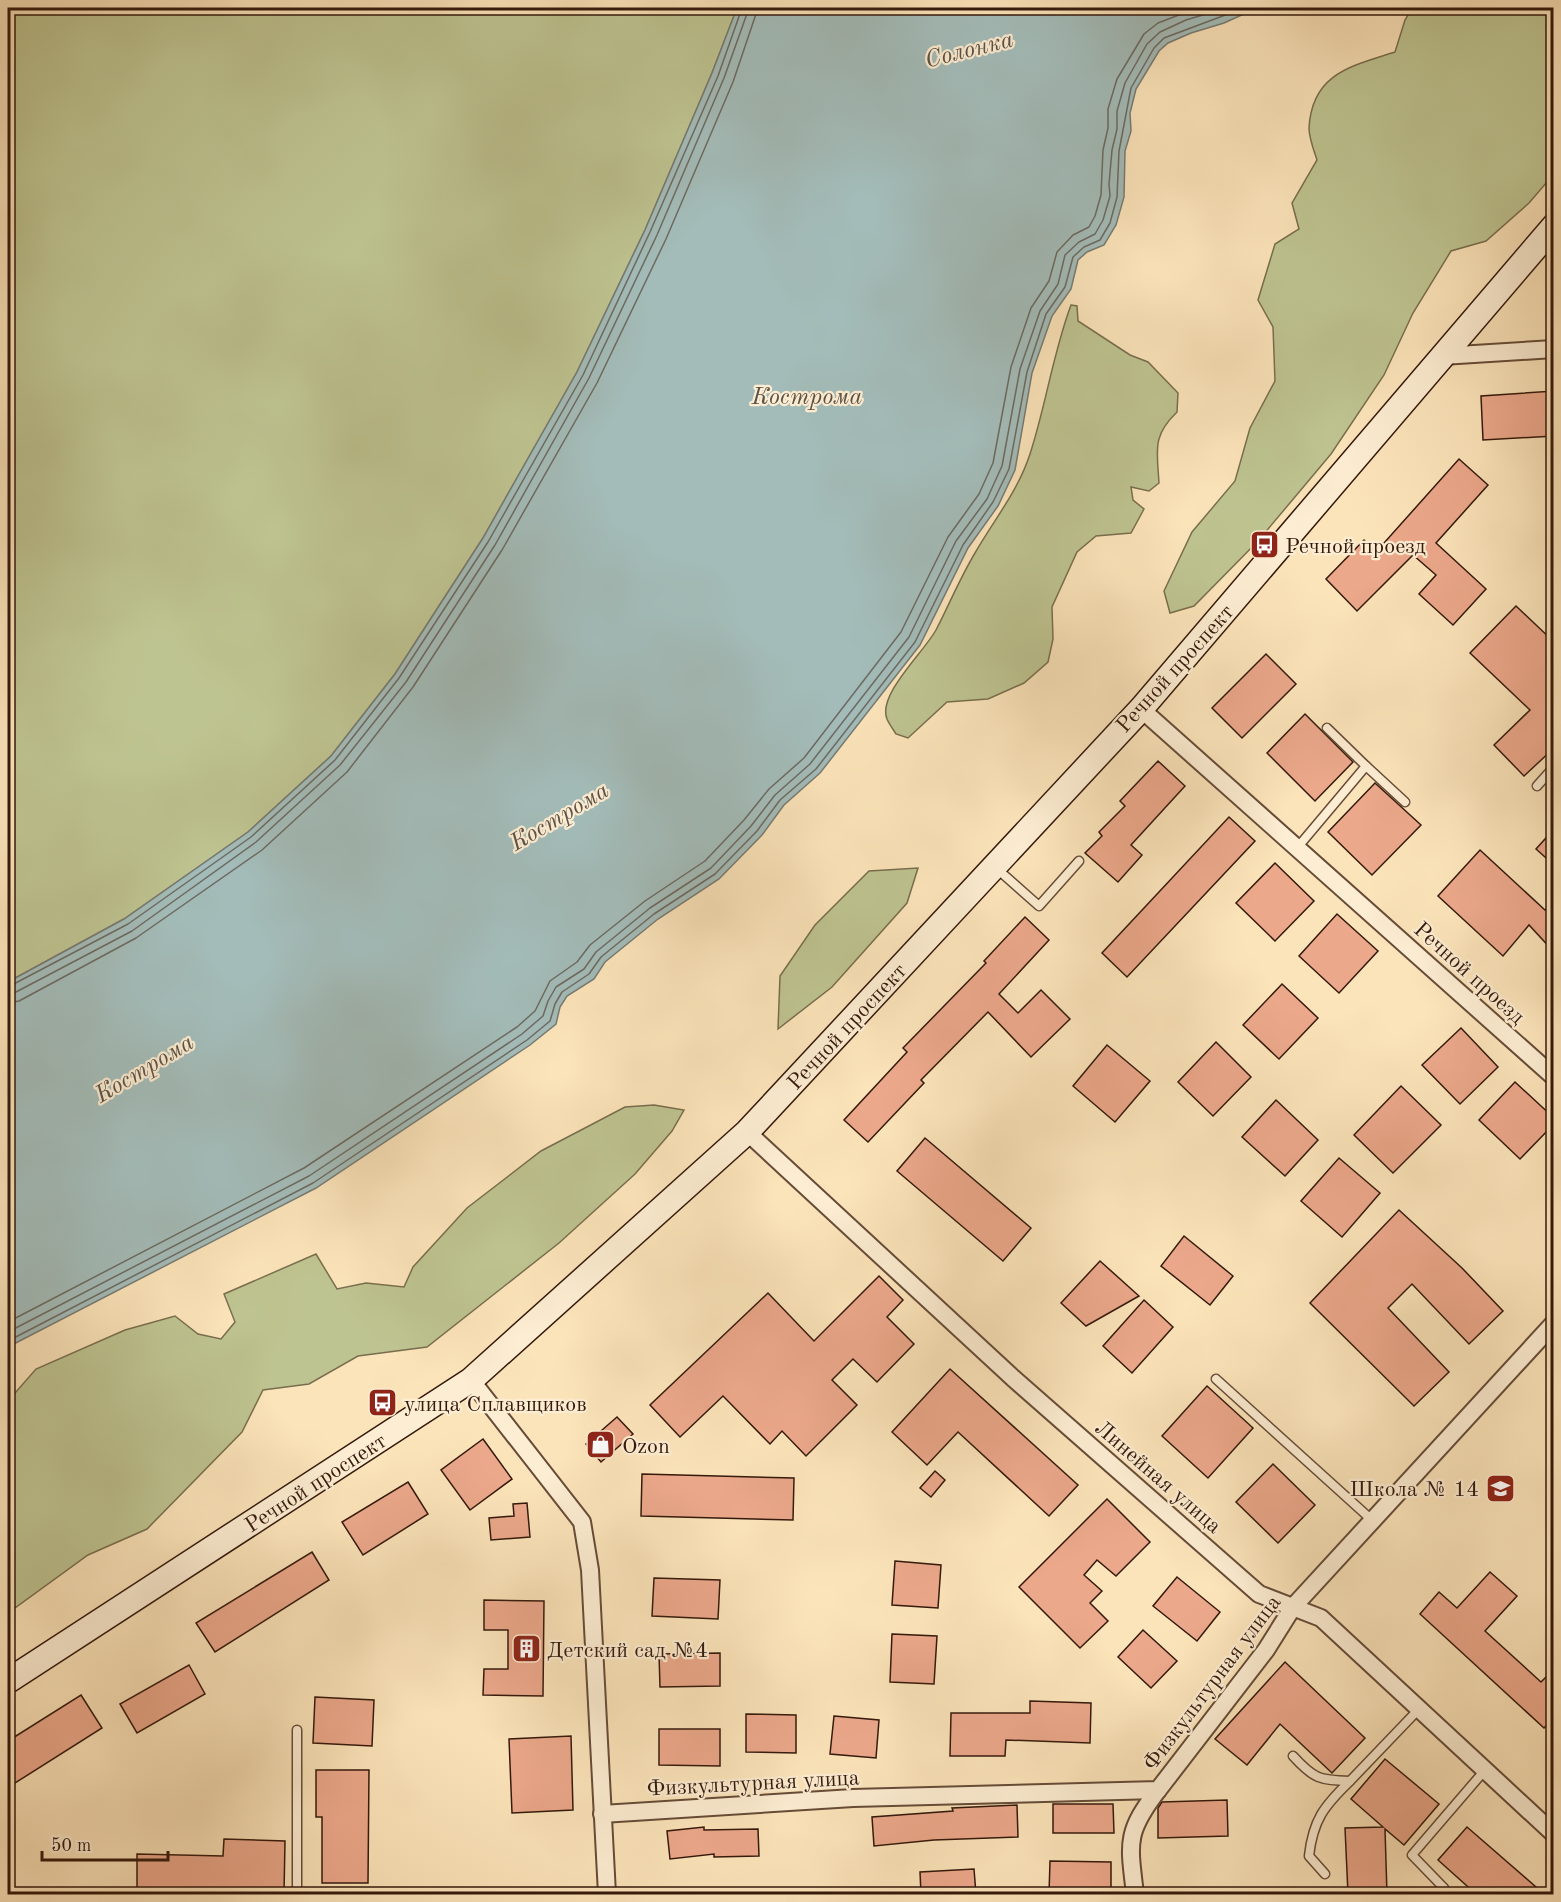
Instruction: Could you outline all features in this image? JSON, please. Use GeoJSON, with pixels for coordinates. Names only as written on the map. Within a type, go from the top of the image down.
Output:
{"type":"FeatureCollection","features":[{"type":"Feature","properties":{"kind":"street","name":"Речной проспект"},"geometry":{"type":"LineString","coordinates":[[8,1681],[471,1380],[747,1132],[1141,709],[1554,226]]}},
{"type":"Feature","properties":{"kind":"street"},"geometry":{"type":"LineString","coordinates":[[1442,356],[1554,349]]}},
{"type":"Feature","properties":{"kind":"street","name":"Речной проезд"},"geometry":{"type":"LineString","coordinates":[[1141,709],[1554,1077]]}},
{"type":"Feature","properties":{"kind":"street","name":"Линейная улица"},"geometry":{"type":"LineString","coordinates":[[747,1132],[1013,1378],[1259,1594],[1321,1618],[1554,1834]]}},
{"type":"Feature","properties":{"kind":"street","name":"Физкультурная улица"},"geometry":{"type":"LineString","coordinates":[[603,1814],[853,1798],[1158,1790],[1266,1650],[1293,1607],[1554,1323]]}},
{"type":"Feature","properties":{"kind":"street"},"geometry":{"type":"LineString","coordinates":[[471,1380],[582,1522],[590,1570],[607,1894]]}},
{"type":"Feature","properties":{"kind":"street"},"geometry":{"type":"LineString","coordinates":[[1135,1894],[1130,1848],[1137,1817],[1158,1790]]}},
{"type":"Feature","properties":{"kind":"lane"},"geometry":{"type":"LineString","coordinates":[[1327,728],[1405,802]]}},
{"type":"Feature","properties":{"kind":"lane"},"geometry":{"type":"LineString","coordinates":[[1297,848],[1366,766]]}},
{"type":"Feature","properties":{"kind":"lane"},"geometry":{"type":"LineString","coordinates":[[1537,786],[1554,768]]}},
{"type":"Feature","properties":{"kind":"lane"},"geometry":{"type":"LineString","coordinates":[[994,867],[1039,906],[1079,861]]}},
{"type":"Feature","properties":{"kind":"lane"},"geometry":{"type":"LineString","coordinates":[[1216,1379],[1373,1521]]}},
{"type":"Feature","properties":{"kind":"lane"},"geometry":{"type":"LineString","coordinates":[[1325,1874],[1309,1856],[1312,1829],[1328,1802],[1419,1709]]}},
{"type":"Feature","properties":{"kind":"lane"},"geometry":{"type":"LineString","coordinates":[[297,1730],[297,1894]]}},
{"type":"Feature","properties":{"kind":"lane"},"geometry":{"type":"LineString","coordinates":[[1293,1756],[1310,1775],[1329,1780],[1350,1781]]}},
{"type":"Feature","properties":{"kind":"lane"},"geometry":{"type":"LineString","coordinates":[[1444,1888],[1412,1855],[1485,1770]]}},
{"type":"Feature","properties":{"kind":"green space"},"geometry":{"type":"Polygon","coordinates":[[[8,8],[737,8],[645,230],[577,372],[483,538],[395,674],[331,756],[248,832],[124,919],[8,982],[8,8]]]}},
{"type":"Feature","properties":{"kind":"green space"},"geometry":{"type":"Polygon","coordinates":[[[1412,8],[1553,8],[1553,175],[1529,203],[1486,241],[1451,251],[1413,313],[1384,375],[1331,454],[1258,541],[1194,606],[1170,613],[1164,591],[1192,532],[1235,481],[1250,428],[1275,381],[1273,327],[1258,300],[1275,244],[1299,229],[1292,203],[1317,160],[1309,128],[1312,110],[1318,95],[1326,83],[1337,75],[1364,62],[1395,52],[1405,20],[1412,8]]]}},
{"type":"Feature","properties":{"kind":"green space"},"geometry":{"type":"Polygon","coordinates":[[[1071,305],[1077,306],[1078,321],[1130,355],[1148,362],[1178,393],[1177,412],[1163,429],[1158,444],[1159,483],[1149,491],[1131,487],[1133,500],[1144,509],[1131,533],[1096,536],[1077,552],[1052,607],[1053,639],[1048,662],[1024,683],[988,699],[947,702],[908,738],[896,734],[887,719],[886,709],[889,698],[903,674],[936,630],[970,562],[1025,468],[1071,305]]]}},
{"type":"Feature","properties":{"kind":"green space"},"geometry":{"type":"Polygon","coordinates":[[[918,868],[907,903],[832,987],[778,1029],[780,976],[815,925],[869,871],[918,868]]]}},
{"type":"Feature","properties":{"kind":"green space"},"geometry":{"type":"Polygon","coordinates":[[[654,1105],[684,1110],[672,1131],[635,1174],[559,1243],[427,1347],[358,1356],[309,1384],[263,1390],[242,1432],[147,1529],[88,1555],[8,1613],[8,1401],[36,1369],[125,1330],[175,1316],[198,1334],[221,1339],[235,1322],[224,1294],[316,1254],[337,1289],[366,1283],[404,1287],[413,1267],[467,1208],[541,1151],[625,1107],[654,1105]]]}},
{"type":"Feature","properties":{"kind":"water","name":"Кострома"},"geometry":{"type":"Polygon","coordinates":[[[737,8],[1257,8],[1224,23],[1168,43],[1159,51],[1136,89],[1130,113],[1131,131],[1125,151],[1124,197],[1116,225],[1104,245],[1087,252],[1078,260],[1071,289],[1052,316],[1032,373],[1015,470],[998,506],[968,548],[920,645],[820,773],[784,805],[762,835],[719,879],[658,919],[605,962],[594,979],[567,996],[560,1007],[556,1024],[530,1045],[316,1188],[8,1347],[8,982],[124,919],[248,832],[331,756],[395,674],[483,538],[577,372],[645,230],[737,8]]]}},
{"type":"Feature","properties":{"kind":"building"},"geometry":{"type":"Polygon","coordinates":[[[1554,391],[1554,436],[1483,440],[1481,396],[1554,391]]]}},
{"type":"Feature","properties":{"kind":"building"},"geometry":{"type":"Polygon","coordinates":[[[1459,459],[1488,485],[1436,543],[1486,589],[1453,625],[1419,594],[1436,575],[1413,555],[1357,611],[1326,579],[1364,540],[1376,552],[1459,459]]]}},
{"type":"Feature","properties":{"kind":"building"},"geometry":{"type":"Polygon","coordinates":[[[1516,606],[1554,642],[1554,748],[1524,776],[1494,745],[1530,710],[1470,653],[1516,606]]]}},
{"type":"Feature","properties":{"kind":"building"},"geometry":{"type":"Polygon","coordinates":[[[1266,654],[1296,684],[1242,738],[1212,708],[1266,654]]]}},
{"type":"Feature","properties":{"kind":"building"},"geometry":{"type":"Polygon","coordinates":[[[1305,714],[1353,762],[1315,801],[1267,753],[1305,714]]]}},
{"type":"Feature","properties":{"kind":"building"},"geometry":{"type":"Polygon","coordinates":[[[1158,761],[1185,786],[1131,845],[1142,855],[1118,882],[1085,853],[1102,836],[1099,832],[1125,806],[1120,801],[1158,761]]]}},
{"type":"Feature","properties":{"kind":"building"},"geometry":{"type":"Polygon","coordinates":[[[1375,783],[1421,825],[1372,875],[1328,832],[1375,783]]]}},
{"type":"Feature","properties":{"kind":"building"},"geometry":{"type":"Polygon","coordinates":[[[1229,817],[1255,841],[1127,977],[1102,953],[1229,817]]]}},
{"type":"Feature","properties":{"kind":"building"},"geometry":{"type":"Polygon","coordinates":[[[1554,829],[1554,865],[1536,849],[1554,829]]]}},
{"type":"Feature","properties":{"kind":"building"},"geometry":{"type":"Polygon","coordinates":[[[1480,850],[1545,910],[1554,902],[1554,952],[1529,925],[1503,956],[1438,896],[1480,850]]]}},
{"type":"Feature","properties":{"kind":"building"},"geometry":{"type":"Polygon","coordinates":[[[1275,863],[1314,901],[1275,941],[1236,903],[1275,863]]]}},
{"type":"Feature","properties":{"kind":"building"},"geometry":{"type":"Polygon","coordinates":[[[1337,914],[1378,951],[1339,993],[1299,956],[1337,914]]]}},
{"type":"Feature","properties":{"kind":"building"},"geometry":{"type":"Polygon","coordinates":[[[1025,917],[1049,940],[999,994],[1018,1013],[1041,990],[1070,1019],[1031,1057],[988,1012],[921,1080],[924,1083],[868,1142],[844,1120],[907,1052],[903,1048],[986,963],[984,961],[1025,917]]]}},
{"type":"Feature","properties":{"kind":"building"},"geometry":{"type":"Polygon","coordinates":[[[1282,984],[1318,1018],[1279,1059],[1243,1025],[1282,984]]]}},
{"type":"Feature","properties":{"kind":"building"},"geometry":{"type":"Polygon","coordinates":[[[1461,1028],[1498,1067],[1460,1104],[1422,1065],[1461,1028]]]}},
{"type":"Feature","properties":{"kind":"building"},"geometry":{"type":"Polygon","coordinates":[[[1216,1042],[1251,1077],[1213,1116],[1178,1082],[1216,1042]]]}},
{"type":"Feature","properties":{"kind":"building"},"geometry":{"type":"Polygon","coordinates":[[[1107,1045],[1150,1081],[1115,1122],[1073,1086],[1107,1045]]]}},
{"type":"Feature","properties":{"kind":"building"},"geometry":{"type":"Polygon","coordinates":[[[1515,1082],[1554,1118],[1554,1124],[1520,1159],[1479,1120],[1515,1082]]]}},
{"type":"Feature","properties":{"kind":"building"},"geometry":{"type":"Polygon","coordinates":[[[1401,1086],[1441,1125],[1393,1173],[1354,1135],[1401,1086]]]}},
{"type":"Feature","properties":{"kind":"building"},"geometry":{"type":"Polygon","coordinates":[[[1276,1100],[1318,1140],[1285,1176],[1242,1137],[1276,1100]]]}},
{"type":"Feature","properties":{"kind":"building"},"geometry":{"type":"Polygon","coordinates":[[[925,1138],[1031,1228],[1003,1261],[897,1171],[925,1138]]]}},
{"type":"Feature","properties":{"kind":"building"},"geometry":{"type":"Polygon","coordinates":[[[1339,1158],[1380,1193],[1342,1237],[1301,1201],[1339,1158]]]}},
{"type":"Feature","properties":{"kind":"building"},"geometry":{"type":"Polygon","coordinates":[[[1399,1210],[1462,1268],[1503,1311],[1469,1344],[1412,1284],[1388,1308],[1449,1372],[1414,1406],[1310,1303],[1399,1210]]]}},
{"type":"Feature","properties":{"kind":"building"},"geometry":{"type":"Polygon","coordinates":[[[1184,1236],[1233,1276],[1210,1305],[1161,1266],[1184,1236]]]}},
{"type":"Feature","properties":{"kind":"building"},"geometry":{"type":"Polygon","coordinates":[[[1100,1261],[1139,1296],[1086,1326],[1061,1303],[1100,1261]]]}},
{"type":"Feature","properties":{"kind":"building"},"geometry":{"type":"Polygon","coordinates":[[[879,1276],[903,1300],[887,1317],[914,1344],[877,1382],[853,1359],[832,1380],[857,1405],[806,1456],[782,1431],[770,1444],[723,1396],[680,1437],[650,1405],[768,1293],[814,1341],[879,1276]]]}},
{"type":"Feature","properties":{"kind":"building"},"geometry":{"type":"Polygon","coordinates":[[[1144,1300],[1173,1327],[1132,1373],[1103,1346],[1144,1300]]]}},
{"type":"Feature","properties":{"kind":"building"},"geometry":{"type":"Polygon","coordinates":[[[950,1369],[1078,1485],[1049,1516],[958,1432],[927,1465],[892,1432],[950,1369]]]}},
{"type":"Feature","properties":{"kind":"building"},"geometry":{"type":"Polygon","coordinates":[[[1207,1386],[1253,1428],[1208,1478],[1162,1436],[1207,1386]]]}},
{"type":"Feature","properties":{"kind":"building"},"geometry":{"type":"Polygon","coordinates":[[[617,1417],[633,1434],[601,1462],[586,1444],[617,1417]]]}},
{"type":"Feature","properties":{"kind":"building"},"geometry":{"type":"Polygon","coordinates":[[[483,1439],[512,1479],[470,1510],[441,1470],[483,1439]]]}},
{"type":"Feature","properties":{"kind":"building"},"geometry":{"type":"Polygon","coordinates":[[[1273,1464],[1315,1505],[1278,1543],[1236,1502],[1273,1464]]]}},
{"type":"Feature","properties":{"kind":"building"},"geometry":{"type":"Polygon","coordinates":[[[935,1471],[945,1480],[931,1497],[920,1488],[935,1471]]]}},
{"type":"Feature","properties":{"kind":"building"},"geometry":{"type":"Polygon","coordinates":[[[642,1474],[794,1478],[793,1520],[641,1516],[642,1474]]]}},
{"type":"Feature","properties":{"kind":"building"},"geometry":{"type":"Polygon","coordinates":[[[408,1482],[428,1514],[363,1555],[342,1522],[408,1482]]]}},
{"type":"Feature","properties":{"kind":"building"},"geometry":{"type":"Polygon","coordinates":[[[1107,1499],[1150,1542],[1116,1576],[1097,1560],[1084,1575],[1102,1591],[1090,1603],[1108,1621],[1080,1648],[1019,1587],[1107,1499]]]}},
{"type":"Feature","properties":{"kind":"building"},"geometry":{"type":"Polygon","coordinates":[[[527,1503],[530,1537],[491,1540],[489,1518],[514,1516],[513,1504],[527,1503]]]}},
{"type":"Feature","properties":{"kind":"building"},"geometry":{"type":"Polygon","coordinates":[[[312,1552],[329,1580],[215,1652],[196,1623],[312,1552]]]}},
{"type":"Feature","properties":{"kind":"building"},"geometry":{"type":"Polygon","coordinates":[[[895,1561],[941,1565],[938,1608],[892,1605],[895,1561]]]}},
{"type":"Feature","properties":{"kind":"building"},"geometry":{"type":"Polygon","coordinates":[[[1490,1572],[1517,1596],[1485,1631],[1541,1682],[1546,1677],[1554,1685],[1554,1718],[1544,1728],[1420,1614],[1439,1592],[1457,1608],[1490,1572]]]}},
{"type":"Feature","properties":{"kind":"building"},"geometry":{"type":"Polygon","coordinates":[[[1177,1577],[1220,1612],[1197,1641],[1153,1606],[1177,1577]]]}},
{"type":"Feature","properties":{"kind":"building"},"geometry":{"type":"Polygon","coordinates":[[[654,1578],[720,1580],[718,1619],[652,1616],[654,1578]]]}},
{"type":"Feature","properties":{"kind":"building","name":"Детский сад №4"},"geometry":{"type":"Polygon","coordinates":[[[484,1600],[544,1601],[543,1696],[483,1695],[484,1669],[508,1669],[508,1630],[484,1630],[484,1600]]]}},
{"type":"Feature","properties":{"kind":"building"},"geometry":{"type":"Polygon","coordinates":[[[1143,1630],[1177,1661],[1151,1688],[1118,1657],[1143,1630]]]}},
{"type":"Feature","properties":{"kind":"building"},"geometry":{"type":"Polygon","coordinates":[[[892,1634],[937,1636],[934,1684],[890,1682],[892,1634]]]}},
{"type":"Feature","properties":{"kind":"building"},"geometry":{"type":"Polygon","coordinates":[[[720,1653],[720,1686],[660,1687],[659,1654],[720,1653]]]}},
{"type":"Feature","properties":{"kind":"building"},"geometry":{"type":"Polygon","coordinates":[[[1285,1662],[1365,1738],[1332,1773],[1280,1724],[1247,1765],[1215,1739],[1285,1662]]]}},
{"type":"Feature","properties":{"kind":"building"},"geometry":{"type":"Polygon","coordinates":[[[189,1665],[205,1694],[137,1733],[120,1704],[189,1665]]]}},
{"type":"Feature","properties":{"kind":"building"},"geometry":{"type":"Polygon","coordinates":[[[81,1695],[102,1728],[15,1783],[8,1770],[8,1741],[81,1695]]]}},
{"type":"Feature","properties":{"kind":"building"},"geometry":{"type":"Polygon","coordinates":[[[315,1697],[374,1700],[372,1746],[313,1743],[315,1697]]]}},
{"type":"Feature","properties":{"kind":"building"},"geometry":{"type":"Polygon","coordinates":[[[1030,1701],[1091,1703],[1090,1743],[1006,1740],[1005,1756],[950,1756],[951,1713],[1030,1713],[1030,1701]]]}},
{"type":"Feature","properties":{"kind":"building"},"geometry":{"type":"Polygon","coordinates":[[[746,1714],[796,1715],[796,1753],[746,1752],[746,1714]]]}},
{"type":"Feature","properties":{"kind":"building"},"geometry":{"type":"Polygon","coordinates":[[[834,1716],[879,1720],[876,1758],[830,1754],[834,1716]]]}},
{"type":"Feature","properties":{"kind":"building"},"geometry":{"type":"Polygon","coordinates":[[[659,1729],[720,1729],[720,1766],[659,1765],[659,1729]]]}},
{"type":"Feature","properties":{"kind":"building"},"geometry":{"type":"Polygon","coordinates":[[[571,1736],[573,1810],[512,1813],[509,1739],[571,1736]]]}},
{"type":"Feature","properties":{"kind":"building"},"geometry":{"type":"Polygon","coordinates":[[[1385,1759],[1439,1804],[1404,1845],[1385,1829],[1387,1894],[1348,1894],[1345,1828],[1383,1827],[1351,1799],[1385,1759]]]}},
{"type":"Feature","properties":{"kind":"building"},"geometry":{"type":"Polygon","coordinates":[[[316,1770],[369,1770],[368,1883],[322,1883],[322,1817],[316,1817],[316,1770]]]}},
{"type":"Feature","properties":{"kind":"building"},"geometry":{"type":"Polygon","coordinates":[[[1227,1800],[1228,1836],[1158,1838],[1158,1808],[1162,1802],[1227,1800]]]}},
{"type":"Feature","properties":{"kind":"building"},"geometry":{"type":"Polygon","coordinates":[[[1053,1804],[1113,1804],[1114,1833],[1053,1833],[1053,1804]]]}},
{"type":"Feature","properties":{"kind":"building"},"geometry":{"type":"Polygon","coordinates":[[[1017,1805],[1018,1837],[934,1840],[874,1846],[872,1817],[953,1811],[952,1808],[1017,1805]]]}},
{"type":"Feature","properties":{"kind":"building"},"geometry":{"type":"Polygon","coordinates":[[[704,1827],[704,1830],[758,1829],[759,1856],[714,1857],[714,1854],[670,1859],[667,1831],[704,1827]]]}},
{"type":"Feature","properties":{"kind":"building"},"geometry":{"type":"Polygon","coordinates":[[[1467,1827],[1544,1894],[1476,1894],[1438,1860],[1467,1827]]]}},
{"type":"Feature","properties":{"kind":"building"},"geometry":{"type":"Polygon","coordinates":[[[224,1839],[285,1841],[284,1893],[202,1890],[201,1894],[137,1894],[137,1854],[223,1856],[224,1839]]]}},
{"type":"Feature","properties":{"kind":"building"},"geometry":{"type":"Polygon","coordinates":[[[1050,1861],[1111,1862],[1111,1894],[1049,1894],[1050,1861]]]}},
{"type":"Feature","properties":{"kind":"building"},"geometry":{"type":"Polygon","coordinates":[[[974,1869],[976,1894],[921,1894],[920,1872],[974,1869]]]}},
{"type":"Feature","properties":{"kind":"place","name":"Речной проезд"},"geometry":{"type":"Point","coordinates":[1264,545]}},
{"type":"Feature","properties":{"kind":"place","name":"улица Сплавщиков"},"geometry":{"type":"Point","coordinates":[383,1403]}},
{"type":"Feature","properties":{"kind":"place","name":"Ozon"},"geometry":{"type":"Point","coordinates":[601,1445]}},
{"type":"Feature","properties":{"kind":"place","name":"Школа № 14"},"geometry":{"type":"Point","coordinates":[1500,1488]}},
{"type":"Feature","properties":{"kind":"place","name":"Детский сад №4"},"geometry":{"type":"Point","coordinates":[526,1649]}},
{"type":"Feature","properties":{"kind":"water label","name":"Солонка"},"geometry":{"type":"Point","coordinates":[969,49]}}]}
